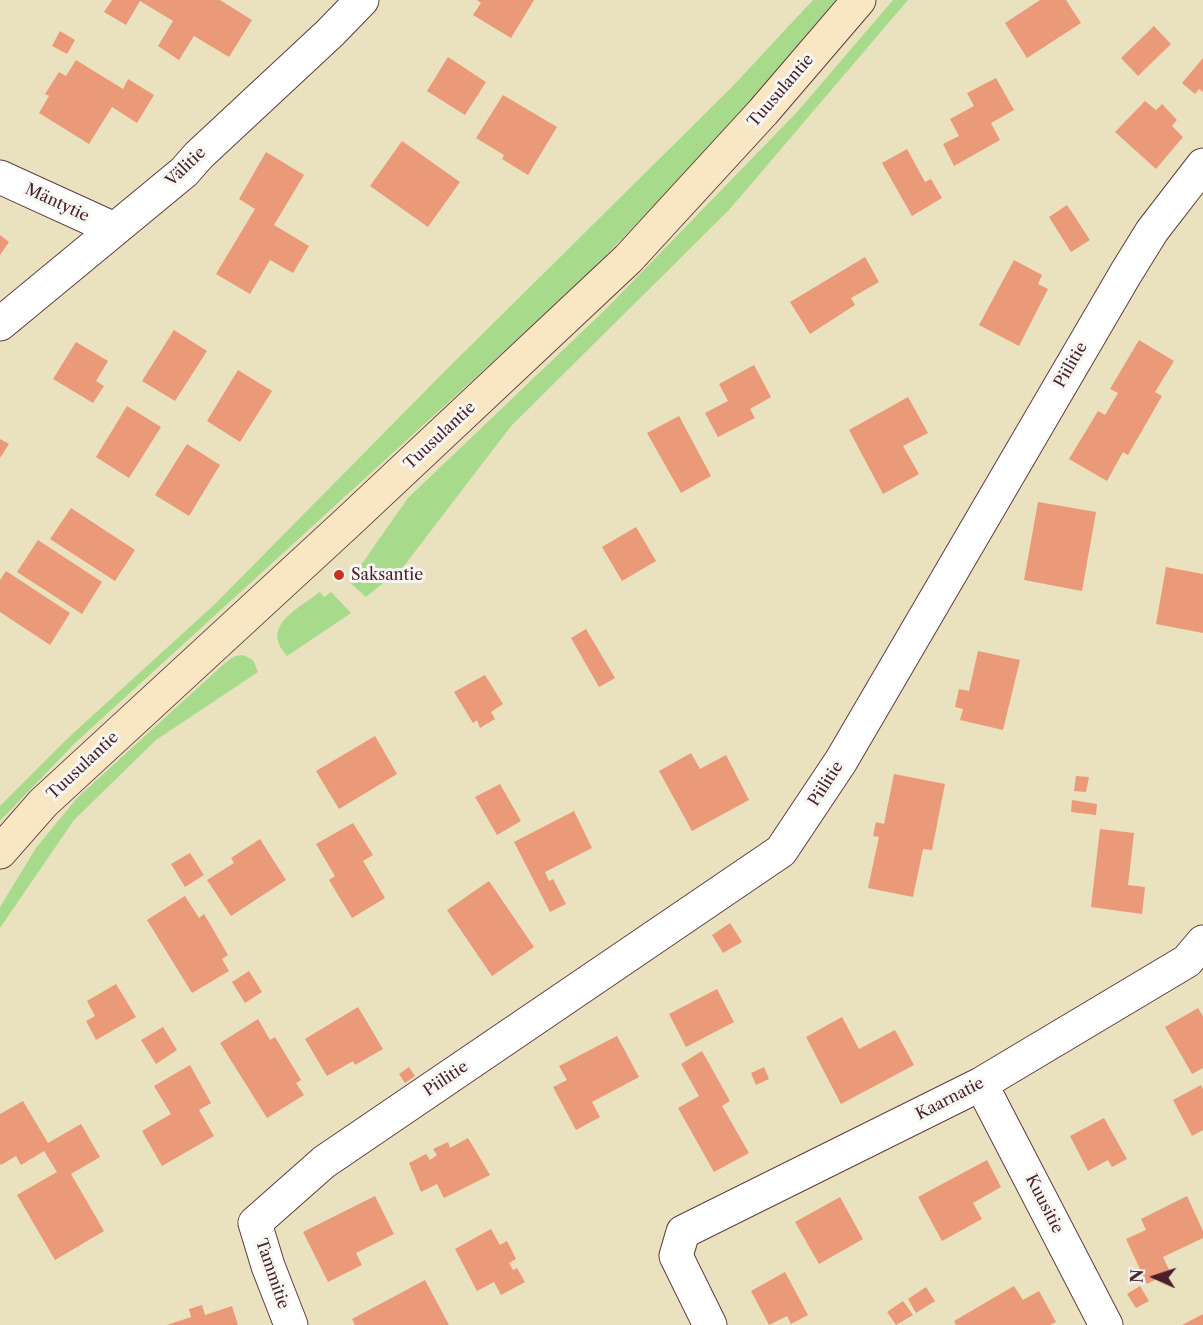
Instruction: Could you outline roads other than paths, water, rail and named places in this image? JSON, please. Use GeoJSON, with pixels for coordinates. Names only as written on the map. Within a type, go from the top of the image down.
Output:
{"type":"FeatureCollection","features":[{"type":"Feature","properties":{"kind":"main road","name":"Tuusulantie"},"geometry":{"type":"LineString","coordinates":[[0,852],[43,803],[348,522],[628,259],[763,112],[859,0]]}},
{"type":"Feature","properties":{"kind":"street","name":"Välitie"},"geometry":{"type":"LineString","coordinates":[[0,324],[184,172],[199,155],[330,33],[362,0]]}},
{"type":"Feature","properties":{"kind":"street","name":"Piilitie"},"geometry":{"type":"LineString","coordinates":[[255,1223],[324,1162],[781,851],[841,761],[1126,273],[1152,231],[1203,165]]}},
{"type":"Feature","properties":{"kind":"street","name":"Mäntytie"},"geometry":{"type":"LineString","coordinates":[[0,177],[114,230]]}},
{"type":"Feature","properties":{"kind":"street","name":"Kaarnatie"},"geometry":{"type":"LineString","coordinates":[[710,1325],[676,1256],[682,1232],[981,1084],[1187,961],[1203,942]]}},
{"type":"Feature","properties":{"kind":"street","name":"Kuusitie"},"geometry":{"type":"LineString","coordinates":[[981,1084],[1106,1325]]}},
{"type":"Feature","properties":{"kind":"street","name":"Tammitie"},"geometry":{"type":"LineString","coordinates":[[255,1223],[268,1266],[291,1325]]}},
{"type":"Feature","properties":{"kind":"place","name":"Saksantie"},"geometry":{"type":"Point","coordinates":[339,575]}}]}
